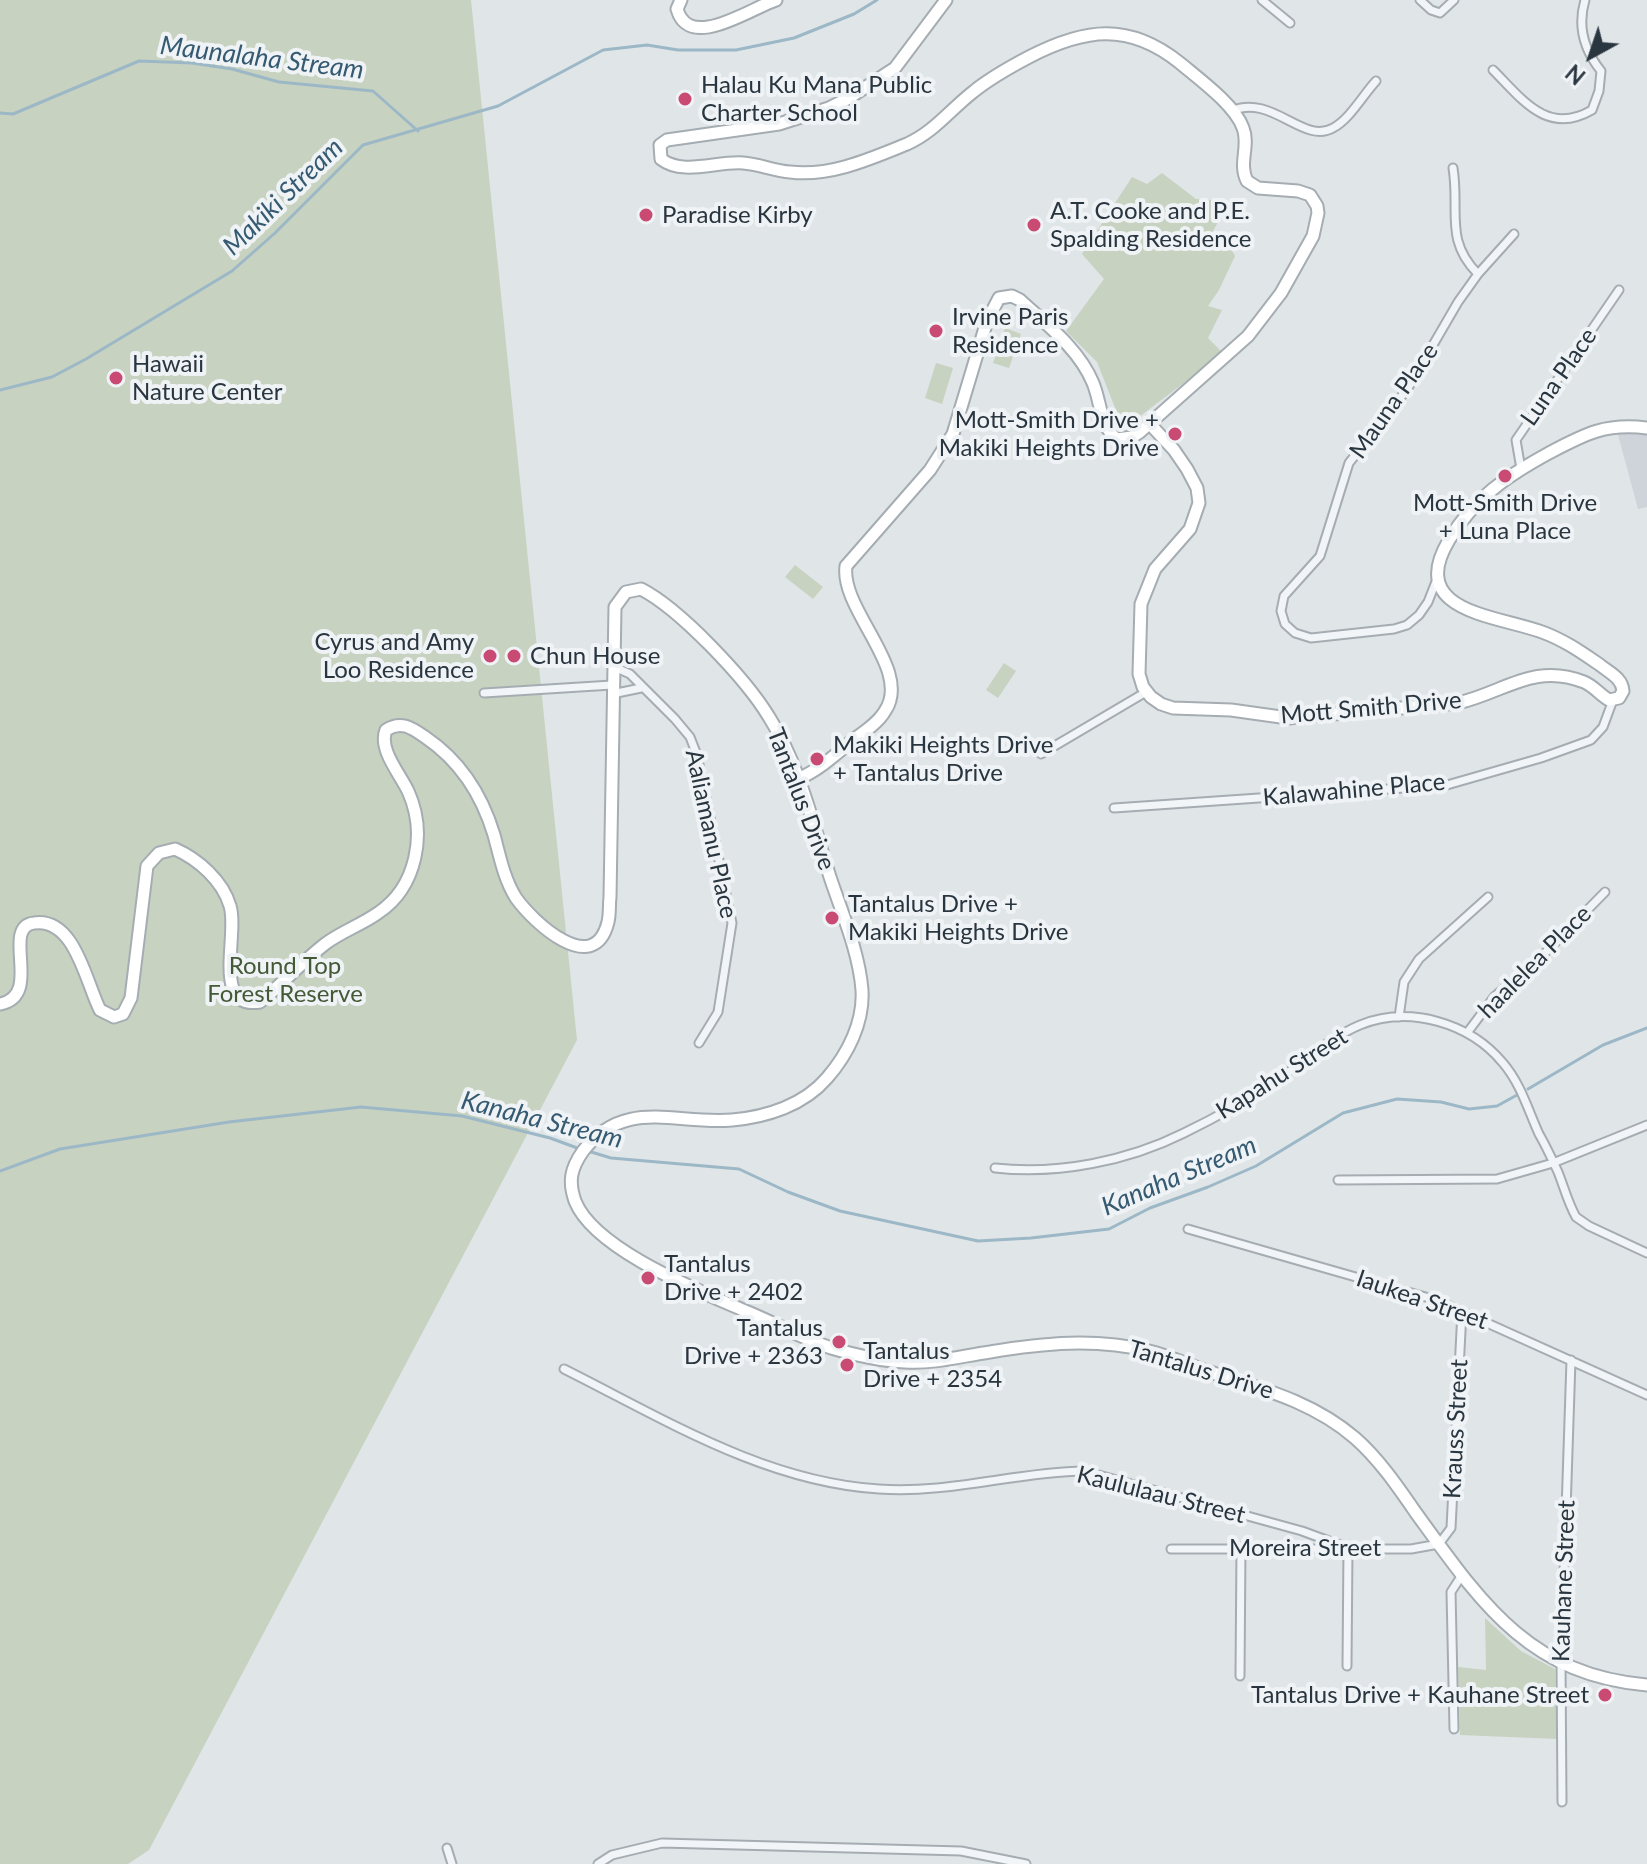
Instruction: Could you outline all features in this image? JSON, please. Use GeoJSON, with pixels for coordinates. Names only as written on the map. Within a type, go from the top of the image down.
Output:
{"type":"FeatureCollection","features":[{"type":"Feature","properties":{"kind":"street"},"geometry":{"type":"LineString","coordinates":[[681,0],[677,9],[679,17],[692,27],[701,29],[715,27],[776,0]]}},
{"type":"Feature","properties":{"kind":"street"},"geometry":{"type":"LineString","coordinates":[[798,779],[823,765],[878,719],[889,704],[887,670],[854,600],[847,582],[846,566],[930,470],[946,447],[953,434],[987,321],[999,298],[1012,296],[1020,300],[1080,359],[1113,436],[1117,439],[1132,437],[1235,350],[1260,323],[1286,285],[1316,226],[1317,206],[1310,195],[1258,188],[1247,181],[1242,166],[1245,146],[1243,128],[1231,111],[1193,73],[1154,44],[1132,37],[1100,33],[1056,44],[1016,63],[972,92],[922,137],[844,167],[804,173],[732,163],[683,168],[661,159],[660,145],[667,140],[779,124],[829,108],[860,92],[895,68],[946,0]]}},
{"type":"Feature","properties":{"kind":"street"},"geometry":{"type":"LineString","coordinates":[[1262,0],[1290,23]]}},
{"type":"Feature","properties":{"kind":"street"},"geometry":{"type":"LineString","coordinates":[[1420,0],[1440,13],[1454,0]]}},
{"type":"Feature","properties":{"kind":"street"},"geometry":{"type":"LineString","coordinates":[[1493,70],[1544,116],[1570,121],[1592,110],[1599,91],[1601,71],[1592,60],[1581,28],[1585,0]]}},
{"type":"Feature","properties":{"kind":"street"},"geometry":{"type":"LineString","coordinates":[[1231,111],[1245,104],[1256,106],[1315,133],[1332,129],[1376,81]]}},
{"type":"Feature","properties":{"kind":"street"},"geometry":{"type":"LineString","coordinates":[[1453,168],[1457,243],[1464,260],[1478,274]]}},
{"type":"Feature","properties":{"kind":"street","name":"Mauna Place"},"geometry":{"type":"LineString","coordinates":[[1437,579],[1419,615],[1407,625],[1394,629],[1311,638],[1295,633],[1285,624],[1281,611],[1284,596],[1320,556],[1349,463],[1408,388],[1478,274],[1514,234]]}},
{"type":"Feature","properties":{"kind":"street","name":"Luna Place"},"geometry":{"type":"LineString","coordinates":[[1521,469],[1516,440],[1619,290]]}},
{"type":"Feature","properties":{"kind":"street"},"geometry":{"type":"LineString","coordinates":[[1041,754],[1146,692],[1138,668],[1144,594],[1155,569],[1190,529],[1199,503],[1197,488],[1187,469],[1149,423]]}},
{"type":"Feature","properties":{"kind":"street"},"geometry":{"type":"LineString","coordinates":[[1613,700],[1619,698],[1623,691],[1620,680],[1574,647],[1545,633],[1460,606],[1448,598],[1437,579],[1440,556],[1461,521],[1489,491],[1521,469],[1594,431],[1614,426],[1647,428]]}},
{"type":"Feature","properties":{"kind":"street","name":"Tantalus Drive"},"geometry":{"type":"LineString","coordinates":[[0,1004],[11,1000],[19,989],[22,978],[19,944],[22,931],[35,922],[48,925],[68,939],[77,951],[100,1010],[114,1017],[123,1014],[131,998],[147,866],[159,853],[175,849],[200,865],[222,889],[230,905],[234,925],[231,986],[241,1001],[260,1002],[327,943],[389,906],[407,881],[415,858],[417,820],[411,798],[384,741],[386,730],[397,724],[433,742],[469,781],[491,826],[506,880],[527,912],[541,927],[560,939],[578,947],[591,944],[602,935],[608,921],[615,607],[626,592],[641,589],[683,619],[757,699],[772,720],[798,779],[852,941],[862,989],[855,1035],[826,1080],[786,1109],[731,1120],[642,1116],[622,1120],[604,1129],[584,1150],[572,1169],[576,1203],[587,1221],[610,1242],[643,1262],[797,1335],[861,1356],[918,1362],[1050,1343],[1093,1343],[1149,1351],[1283,1395],[1327,1417],[1359,1442],[1388,1475],[1462,1575],[1506,1625],[1541,1652],[1561,1662],[1590,1674],[1647,1685]]}},
{"type":"Feature","properties":{"kind":"street","name":"Aaliamanu Place"},"geometry":{"type":"LineString","coordinates":[[612,666],[630,674],[653,697],[690,737],[697,755],[732,923],[718,1012],[699,1043]]}},
{"type":"Feature","properties":{"kind":"street","name":"Mott Smith Drive"},"geometry":{"type":"LineString","coordinates":[[1146,692],[1161,704],[1173,708],[1214,708],[1288,718],[1458,703],[1513,681],[1545,676],[1582,682],[1606,699],[1613,700]]}},
{"type":"Feature","properties":{"kind":"street"},"geometry":{"type":"LineString","coordinates":[[484,693],[641,688]]}},
{"type":"Feature","properties":{"kind":"street","name":"Kalawahine Place"},"geometry":{"type":"LineString","coordinates":[[1114,808],[1447,785],[1591,740],[1603,727],[1613,700]]}},
{"type":"Feature","properties":{"kind":"street","name":"haalelea Place"},"geometry":{"type":"LineString","coordinates":[[1467,1033],[1494,997],[1545,953],[1605,892]]}},
{"type":"Feature","properties":{"kind":"street"},"geometry":{"type":"LineString","coordinates":[[1399,1017],[1404,982],[1419,959],[1488,897]]}},
{"type":"Feature","properties":{"kind":"street","name":"Kapahu Street"},"geometry":{"type":"LineString","coordinates":[[995,1168],[1020,1170],[1078,1165],[1128,1155],[1164,1143],[1252,1096],[1351,1030],[1371,1021],[1399,1017],[1437,1021],[1467,1033],[1502,1061],[1516,1080],[1577,1219],[1646,1250]]}},
{"type":"Feature","properties":{"kind":"street"},"geometry":{"type":"LineString","coordinates":[[1338,1180],[1497,1179],[1553,1163],[1647,1125]]}},
{"type":"Feature","properties":{"kind":"street","name":"Iaukea Street"},"geometry":{"type":"LineString","coordinates":[[1188,1229],[1436,1300],[1647,1395]]}},
{"type":"Feature","properties":{"kind":"street","name":"Krauss Street"},"geometry":{"type":"LineString","coordinates":[[1439,1544],[1451,1528],[1462,1311]]}},
{"type":"Feature","properties":{"kind":"street","name":"Kauhane Street"},"geometry":{"type":"LineString","coordinates":[[1562,1802],[1561,1662],[1571,1360]]}},
{"type":"Feature","properties":{"kind":"street","name":"Kaululaau Street"},"geometry":{"type":"LineString","coordinates":[[564,1369],[738,1455],[811,1479],[879,1489],[945,1489],[1054,1471],[1084,1471],[1302,1531],[1348,1548]]}},
{"type":"Feature","properties":{"kind":"street","name":"Moreira Street"},"geometry":{"type":"LineString","coordinates":[[1171,1549],[1411,1549],[1439,1544]]}},
{"type":"Feature","properties":{"kind":"street"},"geometry":{"type":"LineString","coordinates":[[1240,1676],[1241,1547]]}},
{"type":"Feature","properties":{"kind":"street"},"geometry":{"type":"LineString","coordinates":[[1347,1666],[1348,1548]]}},
{"type":"Feature","properties":{"kind":"street"},"geometry":{"type":"LineString","coordinates":[[1454,1729],[1451,1592],[1462,1575]]}},
{"type":"Feature","properties":{"kind":"street"},"geometry":{"type":"LineString","coordinates":[[598,1864],[612,1855],[662,1843],[961,1851],[1026,1864]]}},
{"type":"Feature","properties":{"kind":"street"},"geometry":{"type":"LineString","coordinates":[[447,1848],[452,1864]]}},
{"type":"Feature","properties":{"kind":"shaded area"},"geometry":{"type":"Polygon","coordinates":[[[1617,431],[1647,433],[1647,507],[1638,509],[1617,431]]]}},
{"type":"Feature","properties":{"kind":"green space","name":"Round Top Forest Reserve"},"geometry":{"type":"Polygon","coordinates":[[[0,0],[471,0],[577,1040],[149,1850],[128,1864],[0,1864],[0,0]]]}},
{"type":"Feature","properties":{"kind":"green space"},"geometry":{"type":"Polygon","coordinates":[[[1162,173],[1196,199],[1212,200],[1227,206],[1213,231],[1235,256],[1208,306],[1222,310],[1208,338],[1221,351],[1127,426],[1121,423],[1097,362],[1066,331],[1104,279],[1082,254],[1132,177],[1147,184],[1162,173]]]}},
{"type":"Feature","properties":{"kind":"green space"},"geometry":{"type":"Polygon","coordinates":[[[1005,328],[1021,334],[1009,368],[993,363],[1005,328]]]}},
{"type":"Feature","properties":{"kind":"green space"},"geometry":{"type":"Polygon","coordinates":[[[936,363],[953,368],[942,404],[925,398],[936,363]]]}},
{"type":"Feature","properties":{"kind":"green space"},"geometry":{"type":"Polygon","coordinates":[[[795,565],[823,587],[813,599],[785,577],[795,565]]]}},
{"type":"Feature","properties":{"kind":"green space"},"geometry":{"type":"Polygon","coordinates":[[[1004,663],[1016,671],[998,698],[986,690],[1004,663]]]}},
{"type":"Feature","properties":{"kind":"green space"},"geometry":{"type":"Polygon","coordinates":[[[1485,1618],[1521,1651],[1555,1669],[1557,1739],[1460,1735],[1458,1667],[1486,1670],[1485,1618]]]}},
{"type":"Feature","properties":{"kind":"waterway","name":"Makiki Stream"},"geometry":{"type":"LineString","coordinates":[[0,390],[52,377],[232,271],[275,233],[363,145],[498,106],[603,50],[647,45],[678,50],[736,50],[794,38],[854,14],[877,0]]}},
{"type":"Feature","properties":{"kind":"waterway","name":"Maunalaha Stream"},"geometry":{"type":"LineString","coordinates":[[0,113],[13,114],[139,61],[192,63],[232,69],[279,82],[373,91],[418,131]]}},
{"type":"Feature","properties":{"kind":"waterway","name":"Kanaha Stream"},"geometry":{"type":"LineString","coordinates":[[1528,1089],[1603,1045],[1647,1028]]}},
{"type":"Feature","properties":{"kind":"waterway","name":"Kanaha Stream"},"geometry":{"type":"LineString","coordinates":[[588,1151],[611,1158],[739,1169],[788,1192],[840,1211],[978,1241],[1031,1238],[1109,1229],[1150,1208],[1256,1166],[1343,1113],[1397,1099],[1441,1102],[1469,1109],[1497,1106],[1517,1095]]}},
{"type":"Feature","properties":{"kind":"waterway","name":"Kanaha Stream"},"geometry":{"type":"LineString","coordinates":[[0,1171],[60,1149],[229,1122],[361,1107],[462,1116],[550,1138],[580,1149]]}},
{"type":"Feature","properties":{"kind":"place","name":"Halau Ku Mana Public Charter School"},"geometry":{"type":"Point","coordinates":[685,99]}},
{"type":"Feature","properties":{"kind":"place","name":"Paradise Kirby"},"geometry":{"type":"Point","coordinates":[646,215]}},
{"type":"Feature","properties":{"kind":"place","name":"A.T. Cooke and P.E. Spalding Residence"},"geometry":{"type":"Point","coordinates":[1034,225]}},
{"type":"Feature","properties":{"kind":"place","name":"Irvine Paris Residence"},"geometry":{"type":"Point","coordinates":[936,331]}},
{"type":"Feature","properties":{"kind":"place","name":"Hawaii Nature Center"},"geometry":{"type":"Point","coordinates":[116,378]}},
{"type":"Feature","properties":{"kind":"place","name":"Mott-Smith Drive + Makiki Heights Drive"},"geometry":{"type":"Point","coordinates":[1175,434]}},
{"type":"Feature","properties":{"kind":"place","name":"Mott-Smith Drive + Luna Place"},"geometry":{"type":"Point","coordinates":[1505,476]}},
{"type":"Feature","properties":{"kind":"place","name":"Cyrus and Amy Loo Residence"},"geometry":{"type":"Point","coordinates":[490,656]}},
{"type":"Feature","properties":{"kind":"place","name":"Chun House"},"geometry":{"type":"Point","coordinates":[514,656]}},
{"type":"Feature","properties":{"kind":"place","name":"Makiki Heights Drive + Tantalus Drive"},"geometry":{"type":"Point","coordinates":[817,759]}},
{"type":"Feature","properties":{"kind":"place","name":"Tantalus Drive + Makiki Heights Drive"},"geometry":{"type":"Point","coordinates":[832,918]}},
{"type":"Feature","properties":{"kind":"place","name":"Tantalus Drive + 2402"},"geometry":{"type":"Point","coordinates":[648,1278]}},
{"type":"Feature","properties":{"kind":"place","name":"Tantalus Drive + 2363"},"geometry":{"type":"Point","coordinates":[839,1342]}},
{"type":"Feature","properties":{"kind":"place","name":"Tantalus Drive + 2354"},"geometry":{"type":"Point","coordinates":[847,1365]}},
{"type":"Feature","properties":{"kind":"place","name":"Tantalus Drive + Kauhane Street"},"geometry":{"type":"Point","coordinates":[1605,1695]}}]}
